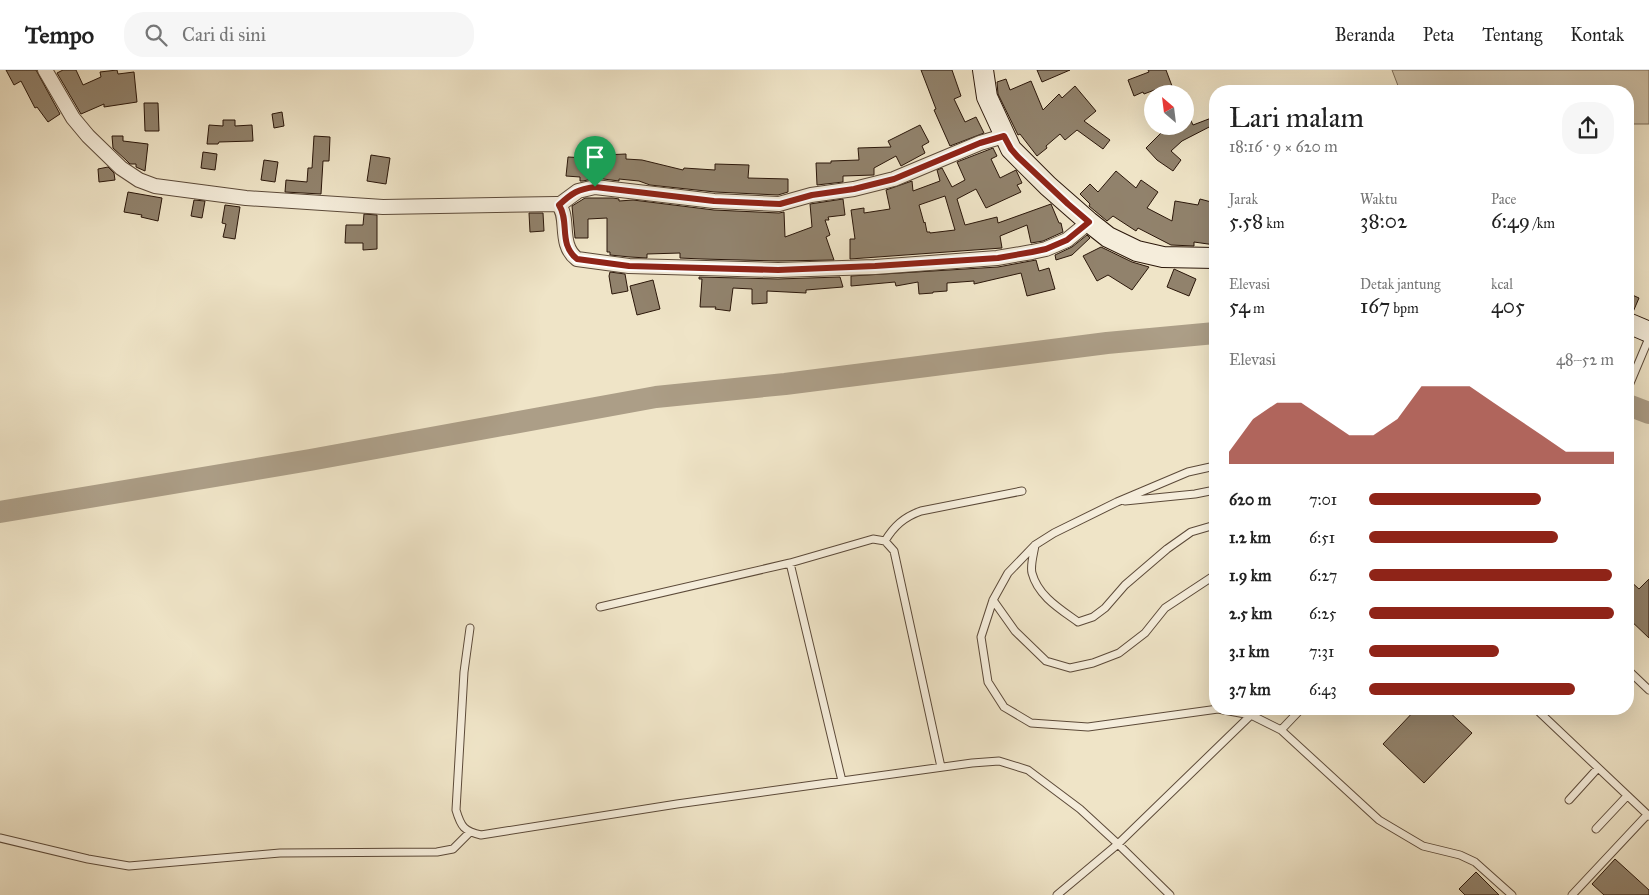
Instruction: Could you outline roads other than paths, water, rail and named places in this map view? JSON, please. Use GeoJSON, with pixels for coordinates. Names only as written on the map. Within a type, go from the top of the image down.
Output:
{"type":"FeatureCollection","features":[{"type":"Feature","properties":{"kind":"main road"},"geometry":{"type":"LineString","coordinates":[[983,70],[987,97],[1011,149],[1089,222],[1108,237],[1137,251],[1163,257],[1209,258]]}},
{"type":"Feature","properties":{"kind":"main road"},"geometry":{"type":"LineString","coordinates":[[1634,326],[1649,332]]}},
{"type":"Feature","properties":{"kind":"street"},"geometry":{"type":"LineString","coordinates":[[45,70],[73,118],[88,136],[121,168],[138,180],[155,186],[246,198],[383,207],[559,205],[572,194],[595,187],[714,201],[780,204],[812,195],[854,189],[894,179],[980,143],[1004,136]]}},
{"type":"Feature","properties":{"kind":"street"},"geometry":{"type":"LineString","coordinates":[[559,205],[562,210],[567,246],[571,254],[577,259],[629,266],[801,270],[998,258],[1058,245],[1089,222]]}},
{"type":"Feature","properties":{"kind":"lane"},"geometry":{"type":"LineString","coordinates":[[1634,374],[1649,338]]}},
{"type":"Feature","properties":{"kind":"lane"},"geometry":{"type":"LineString","coordinates":[[1209,467],[1188,472],[1117,502],[1054,532],[1035,545],[1008,573],[993,600],[981,637],[988,682],[1004,708],[1031,723],[1088,727],[1209,710]]}},
{"type":"Feature","properties":{"kind":"lane"},"geometry":{"type":"LineString","coordinates":[[1117,502],[1209,491]]}},
{"type":"Feature","properties":{"kind":"lane"},"geometry":{"type":"LineString","coordinates":[[884,541],[896,525],[909,515],[1022,492]]}},
{"type":"Feature","properties":{"kind":"lane"},"geometry":{"type":"LineString","coordinates":[[1035,545],[1032,571],[1039,589],[1058,608],[1078,622],[1093,617],[1105,608],[1125,585],[1166,549],[1191,532],[1209,527]]}},
{"type":"Feature","properties":{"kind":"lane"},"geometry":{"type":"LineString","coordinates":[[600,607],[790,563],[873,539],[884,541],[894,551],[941,767]]}},
{"type":"Feature","properties":{"kind":"lane"},"geometry":{"type":"LineString","coordinates":[[790,563],[842,780]]}},
{"type":"Feature","properties":{"kind":"lane"},"geometry":{"type":"LineString","coordinates":[[993,600],[1015,631],[1046,661],[1070,668],[1094,663],[1119,653],[1146,633],[1165,608],[1209,579]]}},
{"type":"Feature","properties":{"kind":"lane"},"geometry":{"type":"LineString","coordinates":[[470,628],[464,672],[456,810],[460,824],[470,832],[481,835],[842,780],[999,761],[1028,770],[1080,809],[1170,895]]}},
{"type":"Feature","properties":{"kind":"lane"},"geometry":{"type":"LineString","coordinates":[[1634,676],[1649,690]]}},
{"type":"Feature","properties":{"kind":"lane"},"geometry":{"type":"LineString","coordinates":[[1057,895],[1118,844],[1250,715]]}},
{"type":"Feature","properties":{"kind":"lane"},"geometry":{"type":"LineString","coordinates":[[1253,715],[1282,730],[1379,820],[1423,846],[1460,855],[1475,862],[1512,895]]}},
{"type":"Feature","properties":{"kind":"lane"},"geometry":{"type":"LineString","coordinates":[[1282,730],[1296,715]]}},
{"type":"Feature","properties":{"kind":"lane"},"geometry":{"type":"LineString","coordinates":[[1542,715],[1648,816],[1572,895]]}},
{"type":"Feature","properties":{"kind":"lane"},"geometry":{"type":"LineString","coordinates":[[1569,800],[1598,768]]}},
{"type":"Feature","properties":{"kind":"lane"},"geometry":{"type":"LineString","coordinates":[[1596,829],[1627,796]]}},
{"type":"Feature","properties":{"kind":"lane"},"geometry":{"type":"LineString","coordinates":[[0,838],[88,859],[129,866],[280,853],[437,852],[453,849],[470,832]]}},
{"type":"Feature","properties":{"kind":"waterway"},"geometry":{"type":"LineString","coordinates":[[0,512],[310,460],[656,397],[785,384],[1107,343],[1209,334]]}},
{"type":"Feature","properties":{"kind":"waterway"},"geometry":{"type":"LineString","coordinates":[[1634,407],[1649,413]]}}]}
